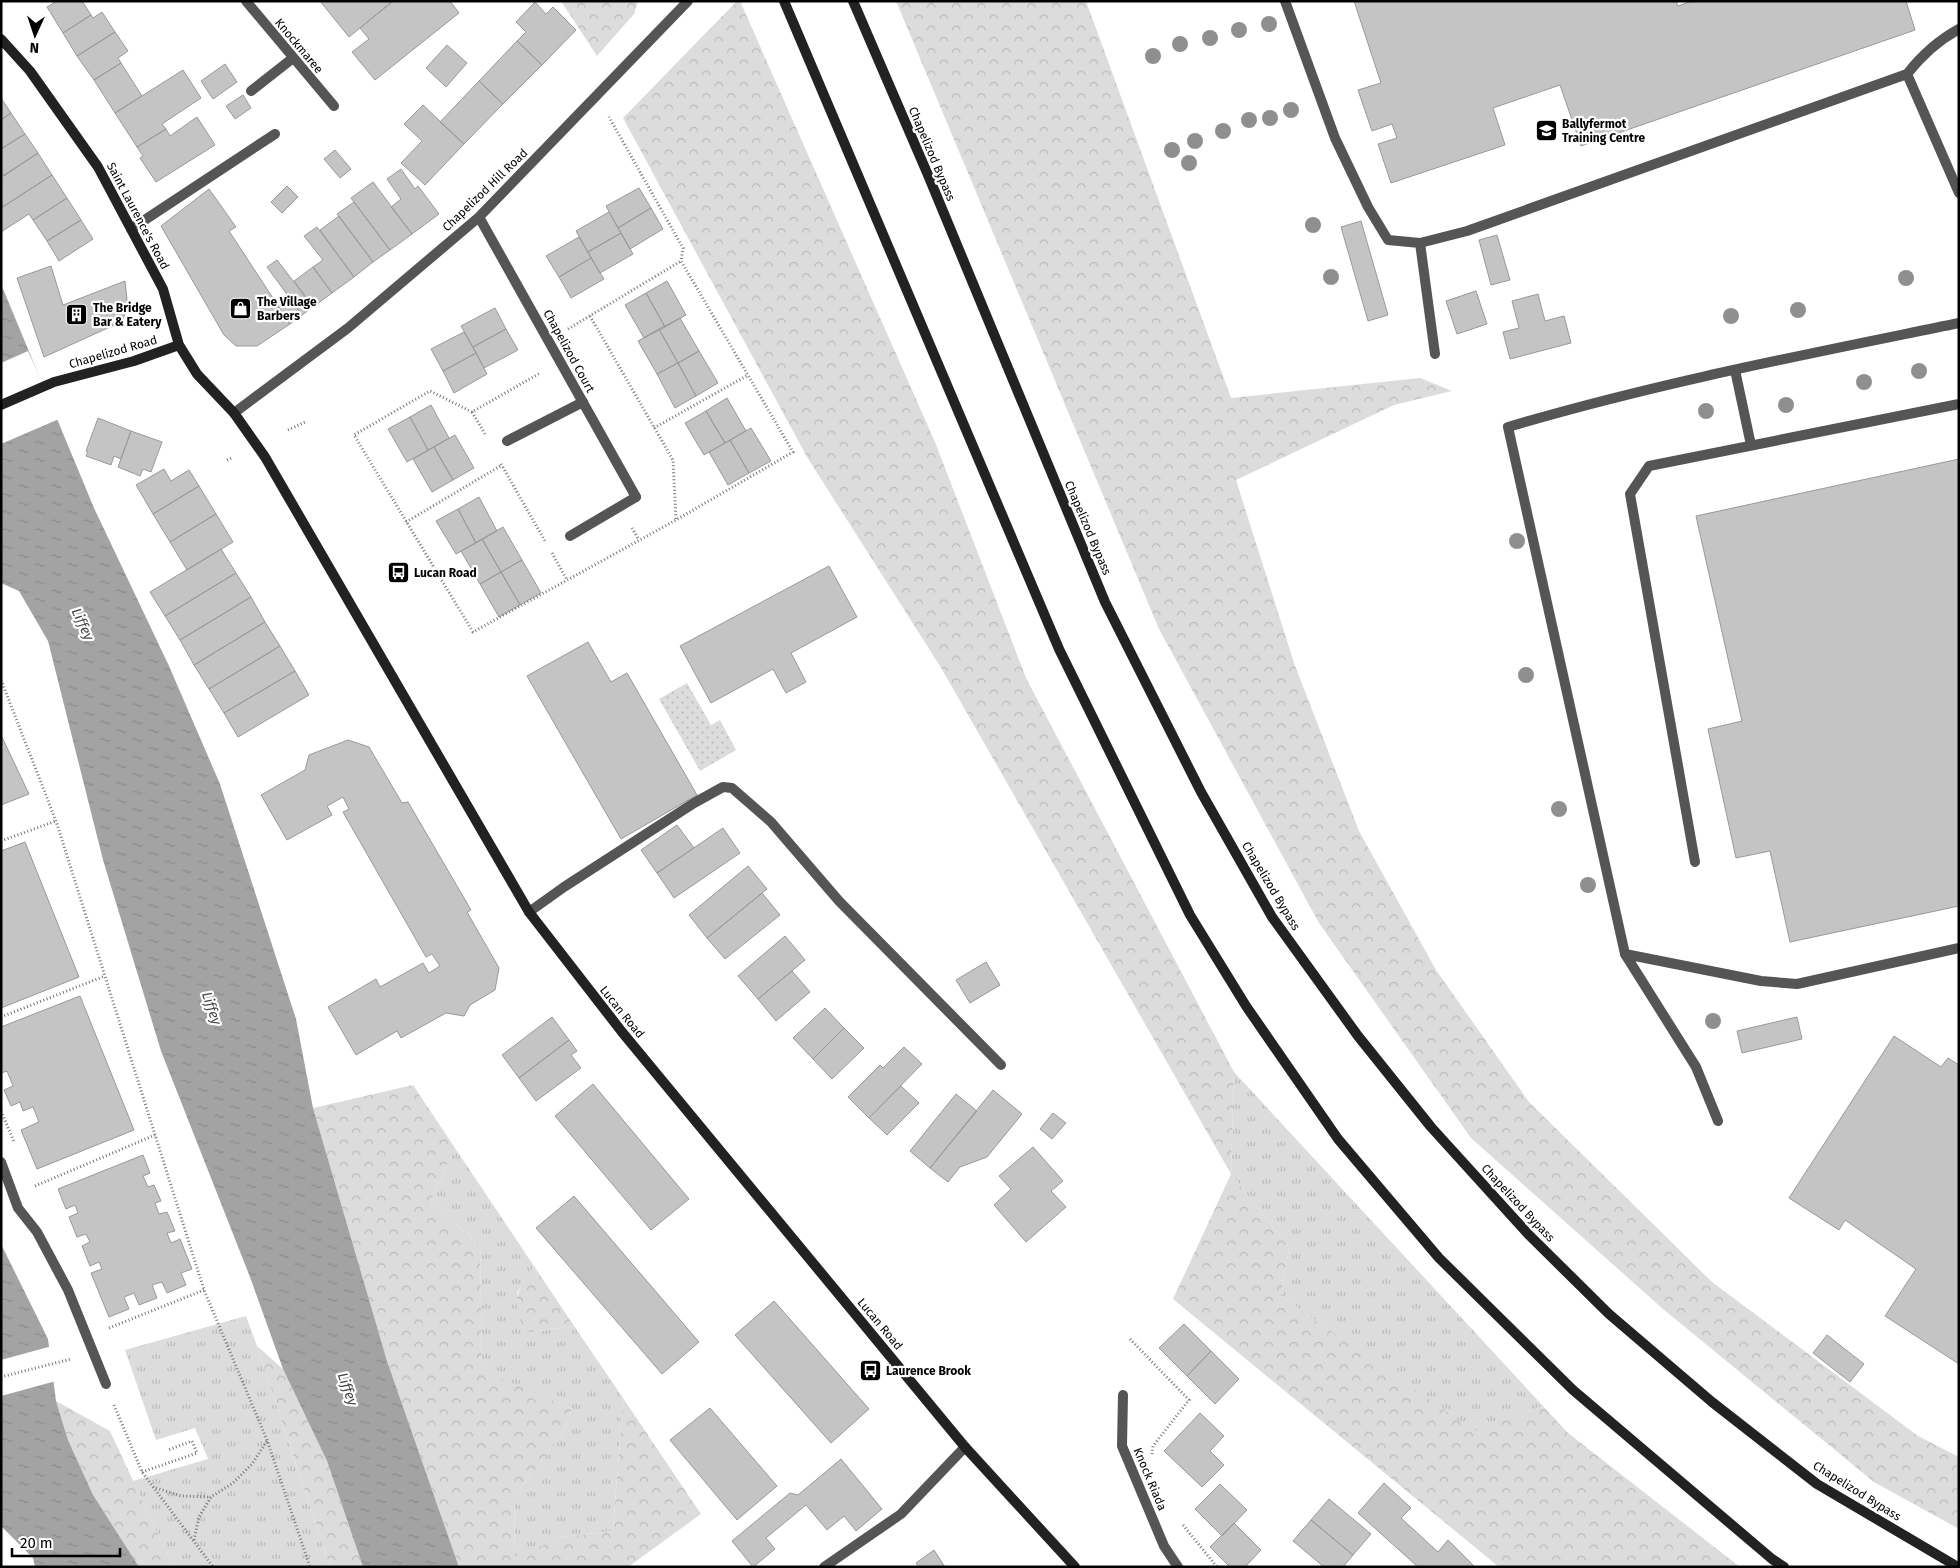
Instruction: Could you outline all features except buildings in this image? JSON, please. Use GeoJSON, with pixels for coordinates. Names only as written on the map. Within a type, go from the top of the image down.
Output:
{"type":"FeatureCollection","features":[{"type":"Feature","properties":{"kind":"main road"},"geometry":{"type":"LineString","coordinates":[[784,1],[1059,649],[1190,915],[1246,1006],[1338,1138],[1439,1258],[1573,1390],[1772,1560],[1784,1567]]}},
{"type":"Feature","properties":{"kind":"main road","name":"Chapelizod Bypass"},"geometry":{"type":"LineString","coordinates":[[853,1],[928,175],[1105,602],[1201,792],[1272,917],[1358,1036],[1431,1127],[1528,1234],[1609,1314],[1712,1402],[1817,1484],[1958,1567]]}},
{"type":"Feature","properties":{"kind":"main road","name":"Saint Laurence's Road"},"geometry":{"type":"LineString","coordinates":[[1,39],[30,71],[98,167],[163,289],[179,345],[197,374],[234,413]]}},
{"type":"Feature","properties":{"kind":"main road","name":"Chapelizod Road"},"geometry":{"type":"LineString","coordinates":[[1,405],[54,382],[134,361],[179,345]]}},
{"type":"Feature","properties":{"kind":"main road","name":"Lucan Road"},"geometry":{"type":"LineString","coordinates":[[234,413],[266,457],[529,912],[622,1032],[965,1448],[1075,1567]]}},
{"type":"Feature","properties":{"kind":"street","name":"Knockmaree"},"geometry":{"type":"LineString","coordinates":[[246,1],[334,106]]}},
{"type":"Feature","properties":{"kind":"street","name":"Chapelizod Hill Road"},"geometry":{"type":"LineString","coordinates":[[234,413],[348,328],[479,217],[688,1]]}},
{"type":"Feature","properties":{"kind":"street"},"geometry":{"type":"LineString","coordinates":[[1285,1],[1335,138],[1368,207],[1388,240],[1420,243],[1467,231],[1907,74],[1919,58],[1941,39],[1959,29]]}},
{"type":"Feature","properties":{"kind":"street"},"geometry":{"type":"LineString","coordinates":[[251,91],[293,58]]}},
{"type":"Feature","properties":{"kind":"street"},"geometry":{"type":"LineString","coordinates":[[1907,74],[1959,192]]}},
{"type":"Feature","properties":{"kind":"street"},"geometry":{"type":"LineString","coordinates":[[131,229],[274,134]]}},
{"type":"Feature","properties":{"kind":"street","name":"Chapelizod Court"},"geometry":{"type":"LineString","coordinates":[[479,217],[636,497],[570,536]]}},
{"type":"Feature","properties":{"kind":"street"},"geometry":{"type":"LineString","coordinates":[[1420,243],[1435,354]]}},
{"type":"Feature","properties":{"kind":"street"},"geometry":{"type":"LineString","coordinates":[[1718,1121],[1696,1067],[1625,954],[1508,427],[1735,370],[1959,323]]}},
{"type":"Feature","properties":{"kind":"street"},"geometry":{"type":"LineString","coordinates":[[1735,370],[1751,446]]}},
{"type":"Feature","properties":{"kind":"street"},"geometry":{"type":"LineString","coordinates":[[507,441],[583,402]]}},
{"type":"Feature","properties":{"kind":"street"},"geometry":{"type":"LineString","coordinates":[[1695,862],[1630,494],[1649,466],[1959,404]]}},
{"type":"Feature","properties":{"kind":"street"},"geometry":{"type":"LineString","coordinates":[[529,912],[564,887],[694,803],[723,787],[732,788],[771,822],[839,901],[1001,1065]]}},
{"type":"Feature","properties":{"kind":"street"},"geometry":{"type":"LineString","coordinates":[[1625,954],[1761,981],[1797,984],[1959,948]]}},
{"type":"Feature","properties":{"kind":"street"},"geometry":{"type":"LineString","coordinates":[[1,1162],[18,1208],[37,1232],[68,1290],[106,1384]]}},
{"type":"Feature","properties":{"kind":"street","name":"Knock Riada"},"geometry":{"type":"LineString","coordinates":[[1123,1395],[1122,1446],[1164,1546],[1178,1567]]}},
{"type":"Feature","properties":{"kind":"street"},"geometry":{"type":"LineString","coordinates":[[824,1567],[901,1514],[965,1448]]}},
{"type":"Feature","properties":{"kind":"path"},"geometry":{"type":"LineString","coordinates":[[472,412],[430,391],[354,435],[473,632],[676,520],[793,452],[681,262],[683,248],[597,96]]}},
{"type":"Feature","properties":{"kind":"path"},"geometry":{"type":"LineString","coordinates":[[548,340],[681,262]]}},
{"type":"Feature","properties":{"kind":"path"},"geometry":{"type":"LineString","coordinates":[[590,316],[672,460],[676,520]]}},
{"type":"Feature","properties":{"kind":"path"},"geometry":{"type":"LineString","coordinates":[[654,428],[748,376]]}},
{"type":"Feature","properties":{"kind":"path"},"geometry":{"type":"LineString","coordinates":[[288,430],[305,422]]}},
{"type":"Feature","properties":{"kind":"path"},"geometry":{"type":"LineString","coordinates":[[227,460],[232,458]]}},
{"type":"Feature","properties":{"kind":"path"},"geometry":{"type":"LineString","coordinates":[[406,522],[502,465]]}},
{"type":"Feature","properties":{"kind":"path"},"geometry":{"type":"LineString","coordinates":[[1,680],[56,821],[204,1290],[267,1440],[310,1567]]}},
{"type":"Feature","properties":{"kind":"path"},"geometry":{"type":"LineString","coordinates":[[1,841],[56,821]]}},
{"type":"Feature","properties":{"kind":"path"},"geometry":{"type":"LineString","coordinates":[[1,1017],[105,976]]}},
{"type":"Feature","properties":{"kind":"path"},"geometry":{"type":"LineString","coordinates":[[1,1111],[16,1148]]}},
{"type":"Feature","properties":{"kind":"path"},"geometry":{"type":"LineString","coordinates":[[34,1186],[155,1135]]}},
{"type":"Feature","properties":{"kind":"path"},"geometry":{"type":"LineString","coordinates":[[30,1178],[38,1195]]}},
{"type":"Feature","properties":{"kind":"path"},"geometry":{"type":"LineString","coordinates":[[101,1331],[204,1290]]}},
{"type":"Feature","properties":{"kind":"path"},"geometry":{"type":"LineString","coordinates":[[1130,1339],[1189,1400],[1153,1446],[1151,1463]]}},
{"type":"Feature","properties":{"kind":"path"},"geometry":{"type":"LineString","coordinates":[[1,1377],[93,1353]]}},
{"type":"Feature","properties":{"kind":"path"},"geometry":{"type":"LineString","coordinates":[[106,1384],[142,1472],[213,1567]]}},
{"type":"Feature","properties":{"kind":"path"},"geometry":{"type":"LineString","coordinates":[[194,1540],[199,1517],[211,1497],[233,1483],[267,1440]]}},
{"type":"Feature","properties":{"kind":"path"},"geometry":{"type":"LineString","coordinates":[[142,1472],[197,1453],[192,1441],[168,1450]]}},
{"type":"Feature","properties":{"kind":"path"},"geometry":{"type":"LineString","coordinates":[[154,1487],[181,1496],[211,1497]]}},
{"type":"Feature","properties":{"kind":"path"},"geometry":{"type":"LineString","coordinates":[[1183,1524],[1217,1567]]}},
{"type":"Feature","properties":{"kind":"green space"},"geometry":{"type":"Polygon","coordinates":[[[561,1],[638,1],[634,14],[597,56],[561,1]]]}},
{"type":"Feature","properties":{"kind":"green space"},"geometry":{"type":"Polygon","coordinates":[[[737,1],[740,1],[935,442],[1026,678],[1234,1072],[1231,1174],[940,666],[807,457],[623,118],[737,1]]]}},
{"type":"Feature","properties":{"kind":"green space"},"geometry":{"type":"Polygon","coordinates":[[[896,1],[1086,1],[1231,398],[1420,378],[1452,391],[1394,405],[1236,480],[1294,663],[1359,831],[1436,970],[1529,1102],[1712,1282],[1918,1436],[1959,1457],[1959,1529],[1874,1482],[1663,1309],[1471,1138],[1319,923],[1159,629],[896,1]]]}},
{"type":"Feature","properties":{"kind":"green space"},"geometry":{"type":"Polygon","coordinates":[[[687,683],[711,725],[720,720],[736,750],[700,771],[659,699],[687,683]]]}},
{"type":"Feature","properties":{"kind":"green space"},"geometry":{"type":"Polygon","coordinates":[[[1234,1072],[1543,1406],[1474,1432],[1281,1296],[1289,1248],[1231,1174],[1234,1072]]]}},
{"type":"Feature","properties":{"kind":"green space"},"geometry":{"type":"Polygon","coordinates":[[[413,1085],[455,1148],[430,1202],[480,1246],[482,1370],[572,1409],[562,1434],[515,1495],[514,1557],[563,1537],[613,1531],[623,1398],[701,1514],[628,1567],[459,1567],[387,1361],[313,1108],[413,1085]]]}},
{"type":"Feature","properties":{"kind":"green space"},"geometry":{"type":"Polygon","coordinates":[[[455,1148],[534,1266],[517,1293],[526,1333],[574,1326],[623,1398],[613,1531],[563,1537],[514,1558],[515,1495],[562,1434],[572,1409],[482,1371],[480,1246],[430,1202],[455,1148]]]}},
{"type":"Feature","properties":{"kind":"green space"},"geometry":{"type":"Polygon","coordinates":[[[1231,1174],[1289,1248],[1281,1296],[1474,1431],[1543,1406],[1568,1433],[1740,1567],[1499,1567],[1173,1299],[1231,1174]]]}},
{"type":"Feature","properties":{"kind":"green space"},"geometry":{"type":"Polygon","coordinates":[[[534,1266],[574,1326],[526,1333],[516,1305],[522,1284],[534,1266]]]}},
{"type":"Feature","properties":{"kind":"green space"},"geometry":{"type":"Polygon","coordinates":[[[246,1316],[330,1567],[173,1567],[133,1481],[208,1459],[195,1428],[156,1440],[125,1350],[246,1316]]]}},
{"type":"Feature","properties":{"kind":"green space"},"geometry":{"type":"Polygon","coordinates":[[[257,1346],[283,1369],[327,1461],[363,1567],[330,1567],[257,1346]]]}},
{"type":"Feature","properties":{"kind":"green space"},"geometry":{"type":"Polygon","coordinates":[[[56,1401],[110,1431],[173,1567],[139,1567],[93,1496],[68,1440],[56,1401]]]}},
{"type":"Feature","properties":{"kind":"water","name":"Liffey"},"geometry":{"type":"Polygon","coordinates":[[[1,284],[94,508],[169,666],[220,784],[296,1019],[313,1108],[387,1361],[459,1567],[363,1567],[327,1461],[283,1369],[250,1277],[161,1051],[103,860],[48,641],[19,591],[1,583],[1,284]]]}},
{"type":"Feature","properties":{"kind":"water"},"geometry":{"type":"Polygon","coordinates":[[[1,1244],[48,1339],[56,1401],[68,1440],[93,1495],[139,1567],[35,1567],[33,1558],[1,1526],[1,1244]]]}},
{"type":"Feature","properties":{"kind":"pier"},"geometry":{"type":"Polygon","coordinates":[[[28,351],[59,419],[1,444],[1,363],[28,351]]]}},
{"type":"Feature","properties":{"kind":"pier"},"geometry":{"type":"Polygon","coordinates":[[[52,1346],[56,1381],[1,1396],[1,1360],[52,1346]]]}},
{"type":"Feature","properties":{"kind":"place","name":"Ballyfermot Training Centre"},"geometry":{"type":"Point","coordinates":[1546,131]}},
{"type":"Feature","properties":{"kind":"place","name":"The Village Barbers"},"geometry":{"type":"Point","coordinates":[241,309]}},
{"type":"Feature","properties":{"kind":"place","name":"The Bridge Bar & Eatery"},"geometry":{"type":"Point","coordinates":[77,315]}},
{"type":"Feature","properties":{"kind":"place","name":"Lucan Road"},"geometry":{"type":"Point","coordinates":[398,573]}},
{"type":"Feature","properties":{"kind":"place","name":"Laurence Brook"},"geometry":{"type":"Point","coordinates":[870,1371]}}]}
